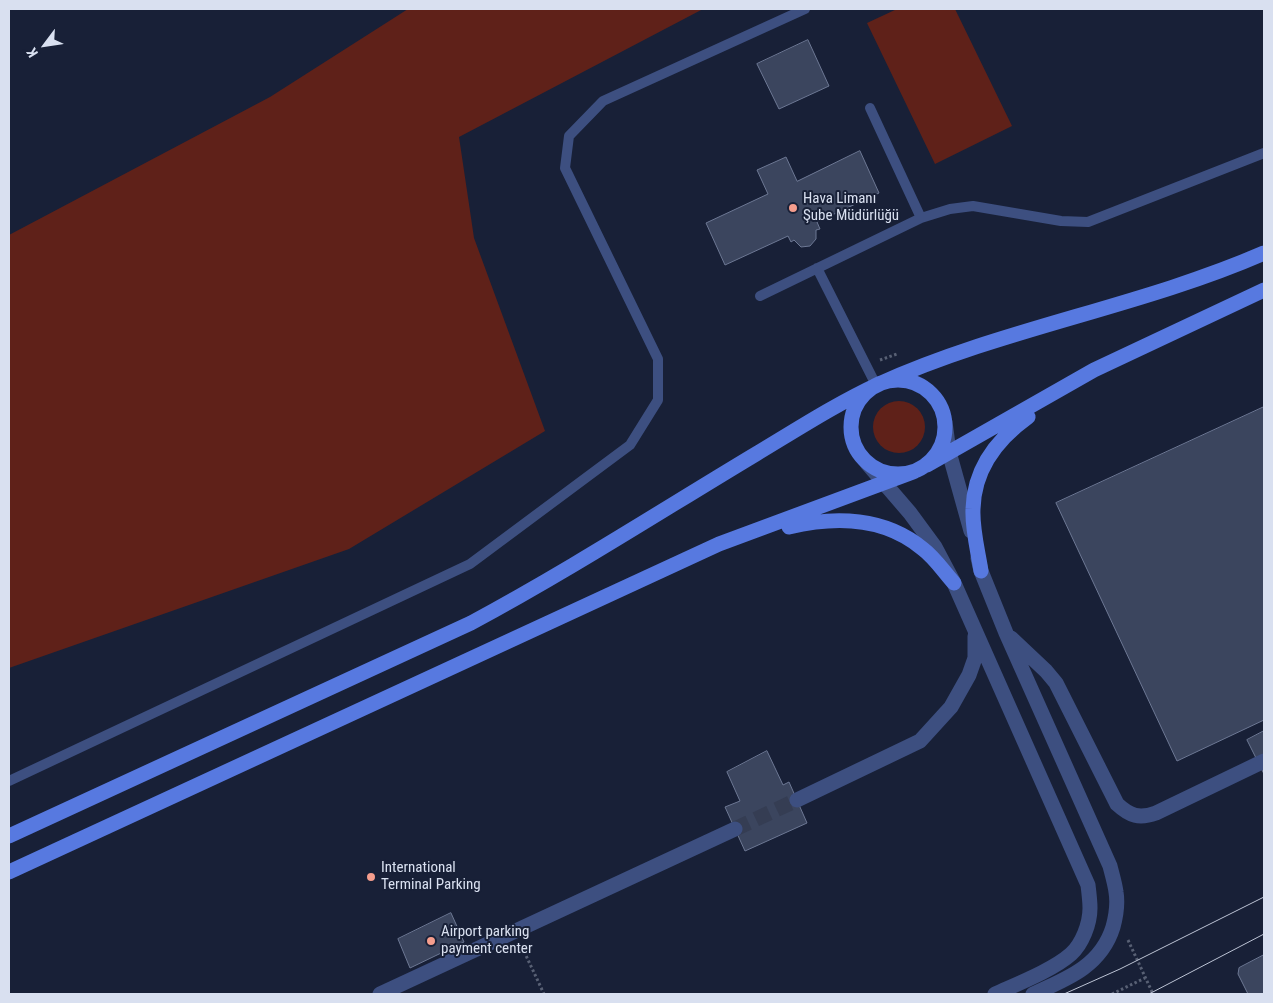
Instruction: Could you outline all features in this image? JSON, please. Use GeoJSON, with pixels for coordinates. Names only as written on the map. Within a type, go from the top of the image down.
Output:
{"type":"FeatureCollection","features":[{"type":"Feature","properties":{"kind":"main road"},"geometry":{"type":"LineString","coordinates":[[9,836],[471,623],[523,595],[820,416],[876,386],[911,370],[1012,336],[1194,280],[1264,253]]}},
{"type":"Feature","properties":{"kind":"main road"},"geometry":{"type":"LineString","coordinates":[[9,872],[719,544],[913,472],[1094,370],[1264,290]]}},
{"type":"Feature","properties":{"kind":"main road"},"geometry":{"type":"LineString","coordinates":[[981,571],[973,511],[974,491],[985,461],[993,448],[1011,429],[1094,370]]}},
{"type":"Feature","properties":{"kind":"main road"},"geometry":{"type":"LineString","coordinates":[[913,472],[897,474],[881,471],[867,463],[857,450],[852,436],[852,421],[856,407],[864,394],[876,386],[890,381],[905,381],[920,385],[932,394],[940,406],[945,422],[944,438],[938,453],[927,465]]}},
{"type":"Feature","properties":{"kind":"main road"},"geometry":{"type":"LineString","coordinates":[[719,544],[809,522],[834,520],[863,522],[885,527],[924,549],[954,583]]}},
{"type":"Feature","properties":{"kind":"street"},"geometry":{"type":"LineString","coordinates":[[945,422],[949,452],[981,571],[1006,633],[1110,866],[1117,893],[1116,915],[1108,940],[1096,957],[1070,977],[1033,994]]}},
{"type":"Feature","properties":{"kind":"street"},"geometry":{"type":"LineString","coordinates":[[867,463],[935,547],[954,583],[1088,885],[1089,919],[1083,938],[1071,954],[1051,967],[995,994]]}},
{"type":"Feature","properties":{"kind":"street"},"geometry":{"type":"LineString","coordinates":[[797,800],[920,741],[951,707],[969,675],[975,658],[975,629]]}},
{"type":"Feature","properties":{"kind":"street"},"geometry":{"type":"LineString","coordinates":[[1006,633],[1056,683],[1117,804],[1127,813],[1138,816],[1156,813],[1264,761]]}},
{"type":"Feature","properties":{"kind":"street"},"geometry":{"type":"LineString","coordinates":[[380,994],[735,829]]}},
{"type":"Feature","properties":{"kind":"lane"},"geometry":{"type":"LineString","coordinates":[[9,781],[470,564],[630,445],[658,400],[658,359],[565,168],[569,136],[603,101],[805,9]]}},
{"type":"Feature","properties":{"kind":"lane"},"geometry":{"type":"LineString","coordinates":[[870,108],[921,218]]}},
{"type":"Feature","properties":{"kind":"lane"},"geometry":{"type":"LineString","coordinates":[[760,296],[921,218],[950,209],[973,206],[1061,221],[1088,222],[1264,153]]}},
{"type":"Feature","properties":{"kind":"lane"},"geometry":{"type":"LineString","coordinates":[[817,268],[876,386]]}},
{"type":"Feature","properties":{"kind":"path"},"geometry":{"type":"LineString","coordinates":[[1116,915],[1153,994]]}},
{"type":"Feature","properties":{"kind":"path"},"geometry":{"type":"LineString","coordinates":[[514,931],[544,994]]}},
{"type":"Feature","properties":{"kind":"path"},"geometry":{"type":"LineString","coordinates":[[1112,994],[1145,978]]}},
{"type":"Feature","properties":{"kind":"shaded area"},"geometry":{"type":"Polygon","coordinates":[[[408,9],[703,9],[459,137],[474,238],[545,431],[349,549],[9,668],[9,235],[270,97],[408,9]]]}},
{"type":"Feature","properties":{"kind":"shaded area"},"geometry":{"type":"Polygon","coordinates":[[[897,9],[955,9],[1012,126],[935,164],[867,23],[897,9]]]}},
{"type":"Feature","properties":{"kind":"shaded area"},"geometry":{"type":"Polygon","coordinates":[[[894,401],[904,401],[918,408],[925,422],[925,432],[918,446],[904,453],[894,453],[884,449],[877,442],[873,432],[873,422],[877,412],[884,405],[894,401]]]}},
{"type":"Feature","properties":{"kind":"building"},"geometry":{"type":"Polygon","coordinates":[[[808,40],[829,86],[779,109],[757,64],[808,40]]]}},
{"type":"Feature","properties":{"kind":"building","name":"Hava Limanı Şube Müdürlüğü"},"geometry":{"type":"Polygon","coordinates":[[[860,151],[879,193],[817,222],[820,229],[816,230],[816,239],[810,246],[801,247],[794,240],[791,242],[788,236],[725,265],[706,223],[768,194],[757,170],[786,157],[797,181],[860,151]]]}},
{"type":"Feature","properties":{"kind":"building"},"geometry":{"type":"Polygon","coordinates":[[[1264,407],[1264,720],[1177,761],[1056,503],[1264,407]]]}},
{"type":"Feature","properties":{"kind":"building"},"geometry":{"type":"Polygon","coordinates":[[[1264,731],[1264,774],[1247,740],[1264,731]]]}},
{"type":"Feature","properties":{"kind":"building"},"geometry":{"type":"Polygon","coordinates":[[[767,751],[783,785],[789,782],[807,823],[745,851],[725,807],[740,801],[727,772],[767,751]]]}},
{"type":"Feature","properties":{"kind":"building","name":"Airport parking payment center"},"geometry":{"type":"Polygon","coordinates":[[[451,913],[464,942],[410,968],[398,939],[451,913]]]}},
{"type":"Feature","properties":{"kind":"building"},"geometry":{"type":"Polygon","coordinates":[[[1264,955],[1264,994],[1248,994],[1238,974],[1239,968],[1264,955]]]}},
{"type":"Feature","properties":{"kind":"tunnel"},"geometry":{"type":"LineString","coordinates":[[735,829],[797,800]]}},
{"type":"Feature","properties":{"kind":"tram line"},"geometry":{"type":"LineString","coordinates":[[1064,994],[1120,969],[1264,897]]}},
{"type":"Feature","properties":{"kind":"tram line"},"geometry":{"type":"LineString","coordinates":[[1149,994],[1264,934]]}},
{"type":"Feature","properties":{"kind":"place","name":"Hava Limanı Şube Müdürlüğü"},"geometry":{"type":"Point","coordinates":[793,208]}},
{"type":"Feature","properties":{"kind":"place","name":"International Terminal Parking"},"geometry":{"type":"Point","coordinates":[371,877]}},
{"type":"Feature","properties":{"kind":"place","name":"Airport parking payment center"},"geometry":{"type":"Point","coordinates":[431,941]}}]}
